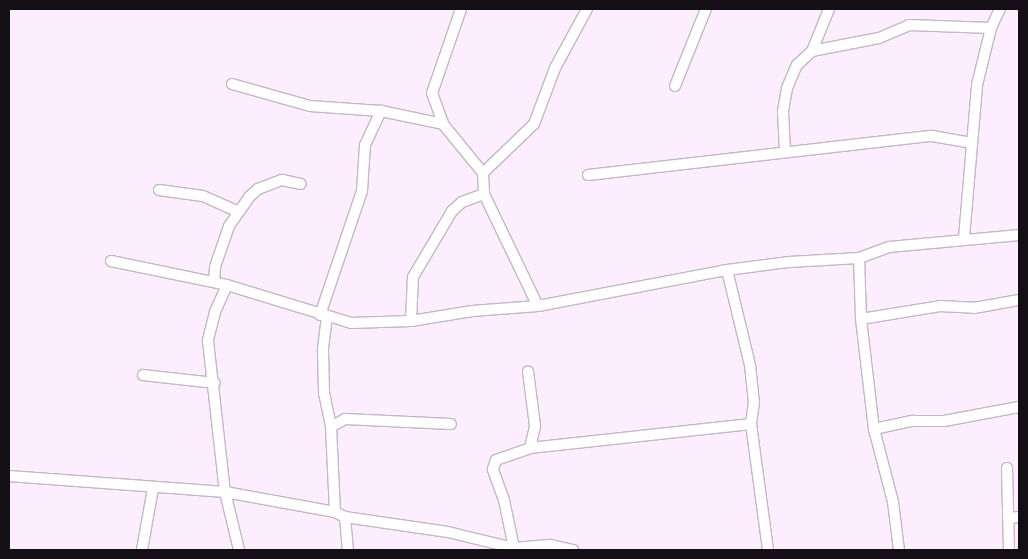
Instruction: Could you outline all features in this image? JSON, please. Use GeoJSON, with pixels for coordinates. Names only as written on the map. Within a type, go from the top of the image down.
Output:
{"type":"FeatureCollection","features":[{"type":"Feature","properties":{"kind":"street"},"geometry":{"type":"LineString","coordinates":[[461,9],[432,93],[443,124],[483,173],[484,194],[538,306]]}},
{"type":"Feature","properties":{"kind":"street"},"geometry":{"type":"LineString","coordinates":[[483,173],[534,124],[555,68],[587,9]]}},
{"type":"Feature","properties":{"kind":"street"},"geometry":{"type":"LineString","coordinates":[[675,86],[706,9]]}},
{"type":"Feature","properties":{"kind":"street"},"geometry":{"type":"LineString","coordinates":[[785,152],[783,111],[787,88],[797,64],[812,51],[830,9]]}},
{"type":"Feature","properties":{"kind":"street"},"geometry":{"type":"LineString","coordinates":[[964,238],[977,85],[991,28],[1000,9]]}},
{"type":"Feature","properties":{"kind":"street"},"geometry":{"type":"LineString","coordinates":[[812,51],[878,38],[909,25],[991,28]]}},
{"type":"Feature","properties":{"kind":"street"},"geometry":{"type":"LineString","coordinates":[[232,84],[310,106],[381,111],[443,124]]}},
{"type":"Feature","properties":{"kind":"street"},"geometry":{"type":"LineString","coordinates":[[335,512],[331,427],[324,393],[324,315],[362,191],[365,145],[381,111]]}},
{"type":"Feature","properties":{"kind":"street"},"geometry":{"type":"LineString","coordinates":[[588,175],[932,136],[971,143]]}},
{"type":"Feature","properties":{"kind":"street"},"geometry":{"type":"LineString","coordinates":[[214,282],[220,246],[239,212],[258,189],[282,180],[301,184]]}},
{"type":"Feature","properties":{"kind":"street"},"geometry":{"type":"LineString","coordinates":[[159,190],[203,196],[239,212]]}},
{"type":"Feature","properties":{"kind":"street"},"geometry":{"type":"LineString","coordinates":[[411,321],[413,277],[452,211],[462,202],[484,194]]}},
{"type":"Feature","properties":{"kind":"street"},"geometry":{"type":"LineString","coordinates":[[111,261],[227,285],[351,323],[411,321],[472,311],[538,306],[727,270],[789,262],[859,258],[889,247],[964,238],[1019,235]]}},
{"type":"Feature","properties":{"kind":"street"},"geometry":{"type":"LineString","coordinates":[[859,258],[861,319],[874,429],[894,502],[899,550]]}},
{"type":"Feature","properties":{"kind":"street"},"geometry":{"type":"LineString","coordinates":[[727,270],[750,365],[754,402],[751,424],[768,550]]}},
{"type":"Feature","properties":{"kind":"street"},"geometry":{"type":"LineString","coordinates":[[227,285],[215,312],[208,341],[215,383],[225,492],[239,550]]}},
{"type":"Feature","properties":{"kind":"street"},"geometry":{"type":"LineString","coordinates":[[861,319],[940,306],[974,308],[1019,300]]}},
{"type":"Feature","properties":{"kind":"street"},"geometry":{"type":"LineString","coordinates":[[528,370],[535,426],[530,448]]}},
{"type":"Feature","properties":{"kind":"street"},"geometry":{"type":"LineString","coordinates":[[143,375],[215,383]]}},
{"type":"Feature","properties":{"kind":"street"},"geometry":{"type":"LineString","coordinates":[[874,429],[913,422],[944,421],[1019,407]]}},
{"type":"Feature","properties":{"kind":"street"},"geometry":{"type":"LineString","coordinates":[[331,427],[345,419],[451,424]]}},
{"type":"Feature","properties":{"kind":"street"},"geometry":{"type":"LineString","coordinates":[[514,548],[504,500],[493,469],[496,460],[530,448],[751,424]]}},
{"type":"Feature","properties":{"kind":"street"},"geometry":{"type":"LineString","coordinates":[[1007,468],[1009,550]]}},
{"type":"Feature","properties":{"kind":"street"},"geometry":{"type":"LineString","coordinates":[[9,476],[225,492],[335,512],[345,518],[448,532],[514,548],[552,545],[573,550]]}},
{"type":"Feature","properties":{"kind":"street"},"geometry":{"type":"LineString","coordinates":[[142,550],[153,488]]}},
{"type":"Feature","properties":{"kind":"street"},"geometry":{"type":"LineString","coordinates":[[1008,518],[1019,517]]}},
{"type":"Feature","properties":{"kind":"street"},"geometry":{"type":"LineString","coordinates":[[345,518],[348,550]]}}]}
